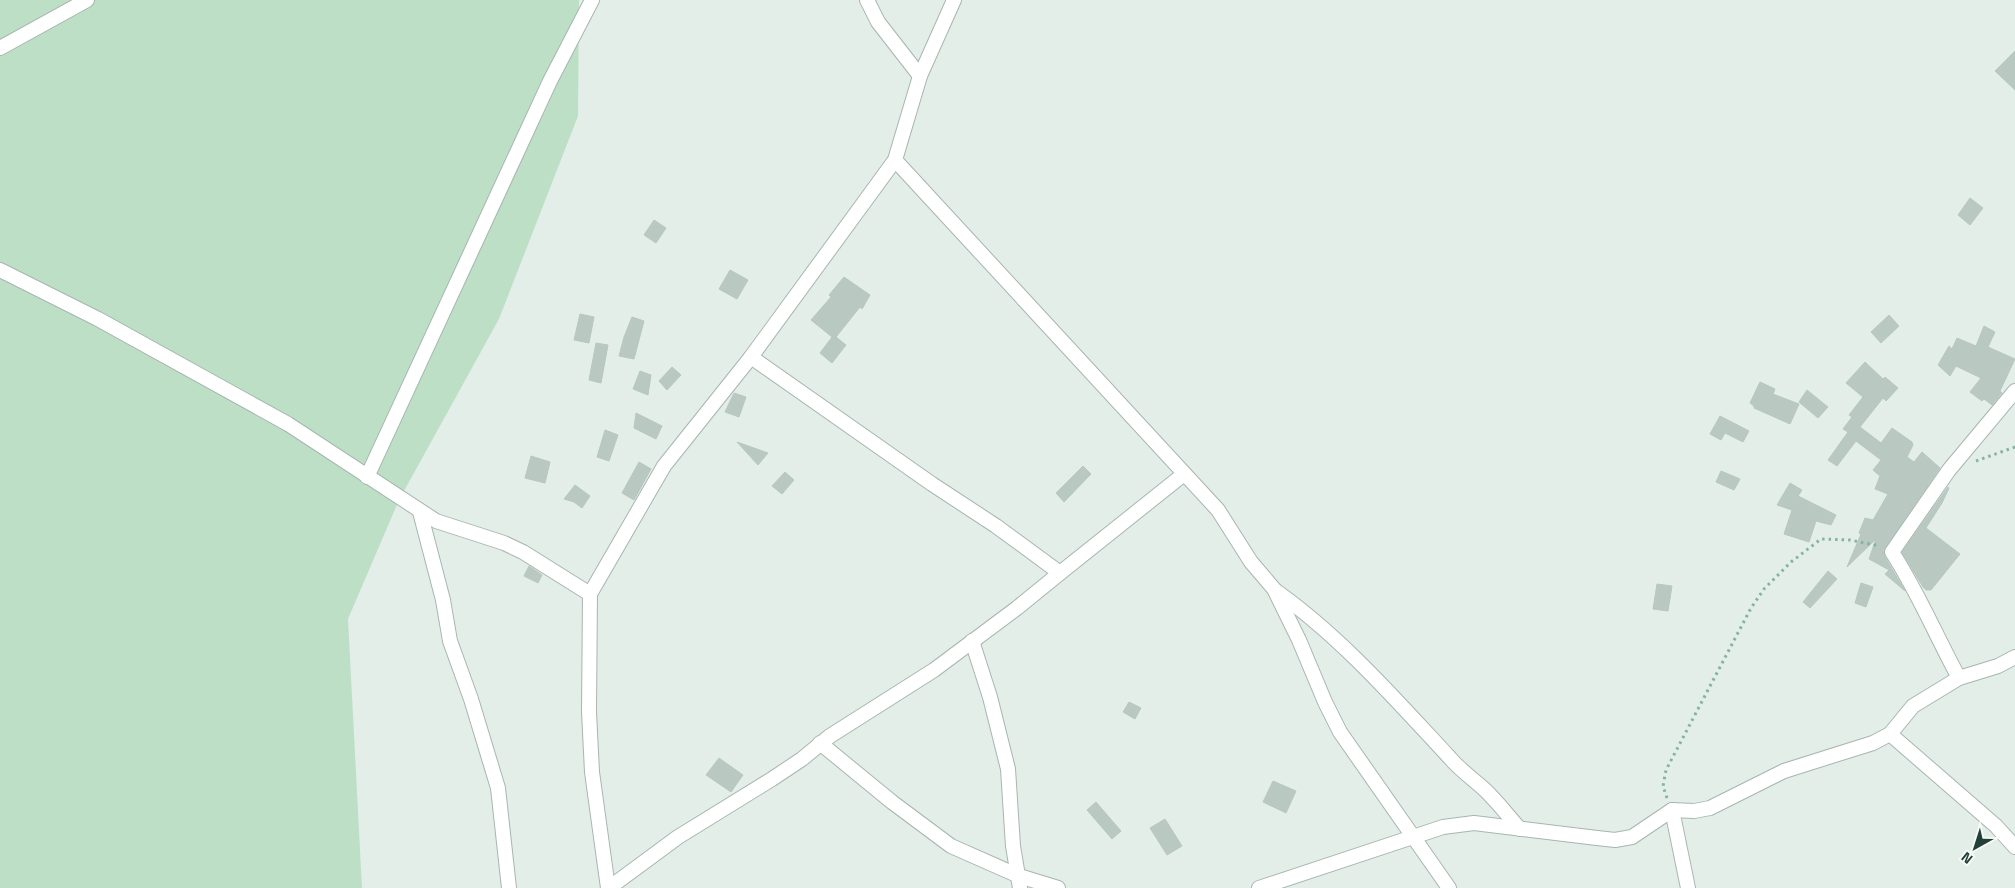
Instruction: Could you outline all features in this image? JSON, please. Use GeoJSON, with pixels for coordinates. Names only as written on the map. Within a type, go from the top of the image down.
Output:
{"type":"FeatureCollection","features":[{"type":"Feature","properties":{"kind":"street"},"geometry":{"type":"LineString","coordinates":[[0,48],[87,0]]}},
{"type":"Feature","properties":{"kind":"street"},"geometry":{"type":"LineString","coordinates":[[367,477],[545,90],[592,0]]}},
{"type":"Feature","properties":{"kind":"street"},"geometry":{"type":"LineString","coordinates":[[867,0],[878,22],[920,76]]}},
{"type":"Feature","properties":{"kind":"street"},"geometry":{"type":"LineString","coordinates":[[954,0],[920,76],[895,160],[751,357],[664,466],[590,594],[592,772],[608,888],[678,837],[772,779],[802,759],[820,743],[922,677],[1017,608],[1184,474]]}},
{"type":"Feature","properties":{"kind":"street"},"geometry":{"type":"LineString","coordinates":[[895,160],[1218,510],[1251,562],[1274,589],[1298,606],[1400,703],[1452,761],[1485,790],[1520,829]]}},
{"type":"Feature","properties":{"kind":"street"},"geometry":{"type":"LineString","coordinates":[[0,270],[98,319],[288,424],[436,521],[504,543],[523,552],[590,594]]}},
{"type":"Feature","properties":{"kind":"street"},"geometry":{"type":"LineString","coordinates":[[751,357],[924,479],[996,526],[1060,573]]}},
{"type":"Feature","properties":{"kind":"street"},"geometry":{"type":"LineString","coordinates":[[1959,678],[1920,600],[1892,552],[1950,470],[2015,391]]}},
{"type":"Feature","properties":{"kind":"street"},"geometry":{"type":"LineString","coordinates":[[420,512],[443,600],[450,642],[471,699],[498,788],[509,888]]}},
{"type":"Feature","properties":{"kind":"street"},"geometry":{"type":"LineString","coordinates":[[1274,589],[1340,732],[1386,800],[1450,888]]}},
{"type":"Feature","properties":{"kind":"street"},"geometry":{"type":"LineString","coordinates":[[972,641],[990,697],[1008,769],[1013,846],[1019,882]]}},
{"type":"Feature","properties":{"kind":"street"},"geometry":{"type":"LineString","coordinates":[[1259,888],[1443,827],[1474,823],[1616,840],[1632,836],[1672,810],[1694,811],[1710,808],[1778,774],[1873,743],[1890,734],[1913,706],[1959,678],[1998,666],[2015,657]]}},
{"type":"Feature","properties":{"kind":"street"},"geometry":{"type":"LineString","coordinates":[[1890,734],[1996,826],[2015,847]]}},
{"type":"Feature","properties":{"kind":"street"},"geometry":{"type":"LineString","coordinates":[[820,743],[937,837],[951,846],[1019,882],[1058,888]]}},
{"type":"Feature","properties":{"kind":"street"},"geometry":{"type":"LineString","coordinates":[[1672,810],[1688,888]]}},
{"type":"Feature","properties":{"kind":"path"},"geometry":{"type":"LineString","coordinates":[[1950,470],[2015,447]]}},
{"type":"Feature","properties":{"kind":"path"},"geometry":{"type":"LineString","coordinates":[[1672,810],[1663,786],[1666,770],[1751,608],[1764,589],[1790,562],[1820,539],[1850,540],[1878,545],[1892,552]]}},
{"type":"Feature","properties":{"kind":"green space"},"geometry":{"type":"Polygon","coordinates":[[[0,0],[579,0],[578,116],[499,319],[399,500],[348,619],[362,888],[0,888],[0,0]]]}},
{"type":"Feature","properties":{"kind":"building"},"geometry":{"type":"Polygon","coordinates":[[[2015,51],[2015,90],[1995,71],[2015,51]]]}},
{"type":"Feature","properties":{"kind":"building"},"geometry":{"type":"Polygon","coordinates":[[[1970,198],[1983,208],[1970,225],[1958,215],[1970,198]]]}},
{"type":"Feature","properties":{"kind":"building"},"geometry":{"type":"Polygon","coordinates":[[[654,220],[666,228],[656,243],[644,235],[654,220]]]}},
{"type":"Feature","properties":{"kind":"building"},"geometry":{"type":"Polygon","coordinates":[[[730,270],[748,280],[737,299],[719,289],[730,270]]]}},
{"type":"Feature","properties":{"kind":"building"},"geometry":{"type":"Polygon","coordinates":[[[844,277],[870,295],[862,309],[860,307],[836,337],[846,345],[832,363],[820,353],[832,337],[811,320],[831,297],[829,295],[844,277]]]}},
{"type":"Feature","properties":{"kind":"building"},"geometry":{"type":"Polygon","coordinates":[[[580,314],[594,317],[589,343],[574,340],[580,314]]]}},
{"type":"Feature","properties":{"kind":"building"},"geometry":{"type":"Polygon","coordinates":[[[1889,315],[1899,326],[1881,343],[1871,332],[1889,315]]]}},
{"type":"Feature","properties":{"kind":"building"},"geometry":{"type":"Polygon","coordinates":[[[632,317],[644,321],[634,359],[619,356],[632,317]]]}},
{"type":"Feature","properties":{"kind":"building"},"geometry":{"type":"Polygon","coordinates":[[[1984,326],[1995,332],[1988,347],[2015,359],[2000,391],[2002,393],[1992,405],[1984,399],[1982,401],[1970,392],[1981,378],[1956,366],[1950,376],[1938,365],[1949,346],[1952,349],[1957,338],[1976,346],[1984,326]]]}},
{"type":"Feature","properties":{"kind":"building"},"geometry":{"type":"Polygon","coordinates":[[[596,343],[608,345],[601,383],[589,380],[596,343]]]}},
{"type":"Feature","properties":{"kind":"building"},"geometry":{"type":"Polygon","coordinates":[[[1865,362],[1883,379],[1885,377],[1898,388],[1886,401],[1883,398],[1860,427],[1881,443],[1892,428],[1912,442],[1913,445],[1907,457],[1914,462],[1922,452],[1940,468],[1883,551],[1905,591],[1885,574],[1889,570],[1869,559],[1876,539],[1847,567],[1861,534],[1859,533],[1865,518],[1873,520],[1888,494],[1875,489],[1880,476],[1873,470],[1881,460],[1856,441],[1837,466],[1828,460],[1848,432],[1843,429],[1852,417],[1849,415],[1863,397],[1846,383],[1865,362]]]}},
{"type":"Feature","properties":{"kind":"building"},"geometry":{"type":"Polygon","coordinates":[[[672,367],[681,375],[667,390],[659,381],[672,367]]]}},
{"type":"Feature","properties":{"kind":"building"},"geometry":{"type":"Polygon","coordinates":[[[640,371],[651,375],[648,395],[633,389],[640,371]]]}},
{"type":"Feature","properties":{"kind":"building"},"geometry":{"type":"Polygon","coordinates":[[[1760,382],[1775,389],[1773,394],[1799,404],[1790,424],[1754,408],[1750,403],[1760,382]]]}},
{"type":"Feature","properties":{"kind":"building"},"geometry":{"type":"Polygon","coordinates":[[[1807,390],[1828,407],[1818,418],[1799,402],[1807,390]]]}},
{"type":"Feature","properties":{"kind":"building"},"geometry":{"type":"Polygon","coordinates":[[[734,393],[746,397],[739,417],[725,412],[734,393]]]}},
{"type":"Feature","properties":{"kind":"building"},"geometry":{"type":"Polygon","coordinates":[[[636,413],[662,426],[656,439],[634,428],[636,413]]]}},
{"type":"Feature","properties":{"kind":"building"},"geometry":{"type":"Polygon","coordinates":[[[1720,416],[1749,431],[1743,442],[1725,433],[1721,440],[1710,434],[1720,416]]]}},
{"type":"Feature","properties":{"kind":"building"},"geometry":{"type":"Polygon","coordinates":[[[605,430],[618,435],[609,461],[597,457],[605,430]]]}},
{"type":"Feature","properties":{"kind":"building"},"geometry":{"type":"Polygon","coordinates":[[[737,442],[768,453],[758,465],[737,442]]]}},
{"type":"Feature","properties":{"kind":"building"},"geometry":{"type":"Polygon","coordinates":[[[531,456],[550,462],[545,483],[525,478],[531,456]]]}},
{"type":"Feature","properties":{"kind":"building"},"geometry":{"type":"Polygon","coordinates":[[[639,462],[651,469],[634,500],[622,493],[639,462]]]}},
{"type":"Feature","properties":{"kind":"building"},"geometry":{"type":"Polygon","coordinates":[[[1083,466],[1091,474],[1064,502],[1056,493],[1083,466]]]}},
{"type":"Feature","properties":{"kind":"building"},"geometry":{"type":"Polygon","coordinates":[[[1721,471],[1740,479],[1734,490],[1716,482],[1721,471]]]}},
{"type":"Feature","properties":{"kind":"building"},"geometry":{"type":"Polygon","coordinates":[[[785,472],[794,480],[782,494],[772,486],[785,472]]]}},
{"type":"Feature","properties":{"kind":"building"},"geometry":{"type":"Polygon","coordinates":[[[1790,483],[1802,490],[1798,496],[1836,515],[1831,525],[1816,521],[1809,542],[1784,534],[1792,510],[1777,505],[1790,483]]]}},
{"type":"Feature","properties":{"kind":"building"},"geometry":{"type":"Polygon","coordinates":[[[575,485],[590,496],[582,508],[574,502],[564,499],[575,485]]]}},
{"type":"Feature","properties":{"kind":"building"},"geometry":{"type":"Polygon","coordinates":[[[1948,487],[1942,503],[1926,528],[1960,554],[1931,590],[1926,590],[1902,552],[1948,487]]]}},
{"type":"Feature","properties":{"kind":"building"},"geometry":{"type":"Polygon","coordinates":[[[529,566],[542,575],[538,583],[524,576],[529,566]]]}},
{"type":"Feature","properties":{"kind":"building"},"geometry":{"type":"Polygon","coordinates":[[[1828,571],[1837,579],[1810,608],[1803,602],[1828,571]]]}},
{"type":"Feature","properties":{"kind":"building"},"geometry":{"type":"Polygon","coordinates":[[[1861,583],[1873,587],[1866,607],[1855,603],[1861,583]]]}},
{"type":"Feature","properties":{"kind":"building"},"geometry":{"type":"Polygon","coordinates":[[[1657,584],[1672,586],[1668,611],[1653,609],[1657,584]]]}},
{"type":"Feature","properties":{"kind":"building"},"geometry":{"type":"Polygon","coordinates":[[[1129,702],[1141,708],[1135,719],[1123,712],[1129,702]]]}},
{"type":"Feature","properties":{"kind":"building"},"geometry":{"type":"Polygon","coordinates":[[[719,758],[743,775],[731,792],[706,775],[719,758]]]}},
{"type":"Feature","properties":{"kind":"building"},"geometry":{"type":"Polygon","coordinates":[[[1273,781],[1296,791],[1286,813],[1263,802],[1273,781]]]}},
{"type":"Feature","properties":{"kind":"building"},"geometry":{"type":"Polygon","coordinates":[[[1096,802],[1121,831],[1112,839],[1087,810],[1096,802]]]}},
{"type":"Feature","properties":{"kind":"building"},"geometry":{"type":"Polygon","coordinates":[[[1165,819],[1182,846],[1167,855],[1150,828],[1165,819]]]}}]}
